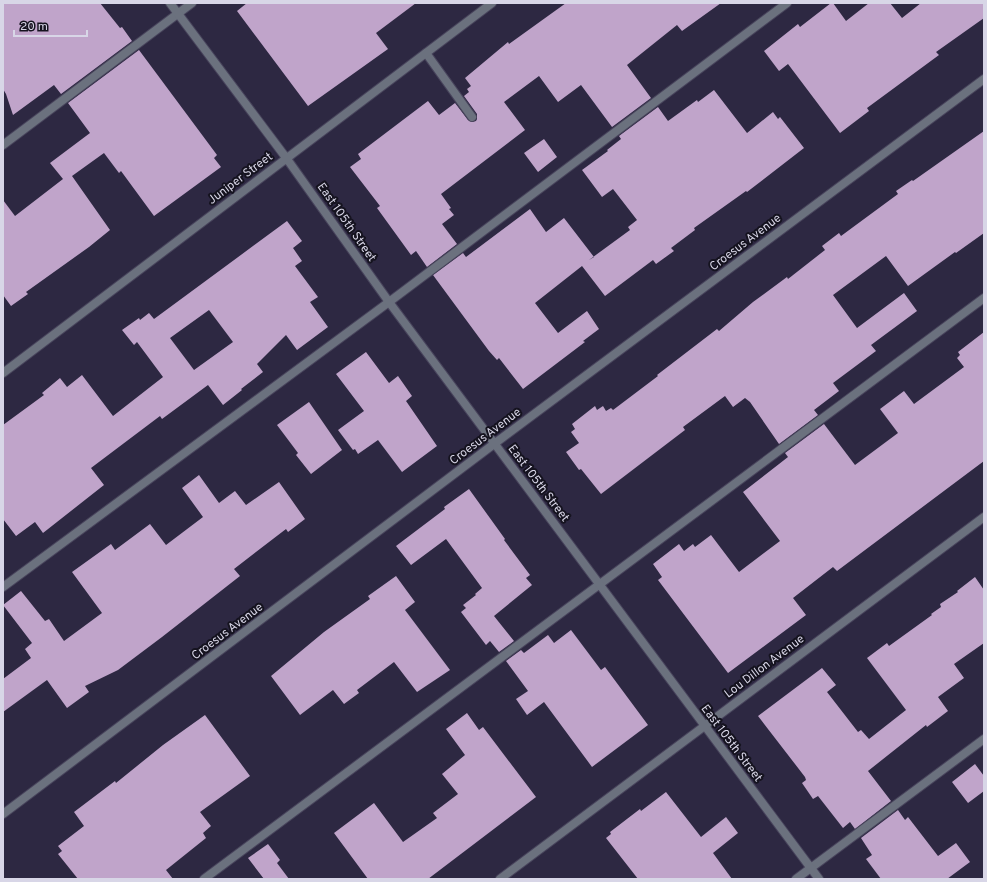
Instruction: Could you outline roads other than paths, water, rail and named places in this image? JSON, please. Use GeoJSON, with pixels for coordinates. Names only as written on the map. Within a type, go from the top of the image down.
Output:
{"type":"FeatureCollection","features":[{"type":"Feature","properties":{"kind":"street","name":"East 105th Street"},"geometry":{"type":"LineString","coordinates":[[170,3],[287,159],[389,302],[494,444],[819,879]]}},
{"type":"Feature","properties":{"kind":"street"},"geometry":{"type":"LineString","coordinates":[[3,145],[192,3]]}},
{"type":"Feature","properties":{"kind":"street","name":"Juniper Street"},"geometry":{"type":"LineString","coordinates":[[3,373],[492,3]]}},
{"type":"Feature","properties":{"kind":"street"},"geometry":{"type":"LineString","coordinates":[[3,588],[389,302],[787,3]]}},
{"type":"Feature","properties":{"kind":"street"},"geometry":{"type":"LineString","coordinates":[[426,53],[472,117]]}},
{"type":"Feature","properties":{"kind":"street","name":"Croesus Avenue"},"geometry":{"type":"LineString","coordinates":[[3,814],[494,444],[984,79]]}},
{"type":"Feature","properties":{"kind":"street"},"geometry":{"type":"LineString","coordinates":[[204,879],[984,298]]}},
{"type":"Feature","properties":{"kind":"street","name":"Lou Dillon Avenue"},"geometry":{"type":"LineString","coordinates":[[500,879],[984,517]]}},
{"type":"Feature","properties":{"kind":"street"},"geometry":{"type":"LineString","coordinates":[[796,879],[984,739]]}}]}
